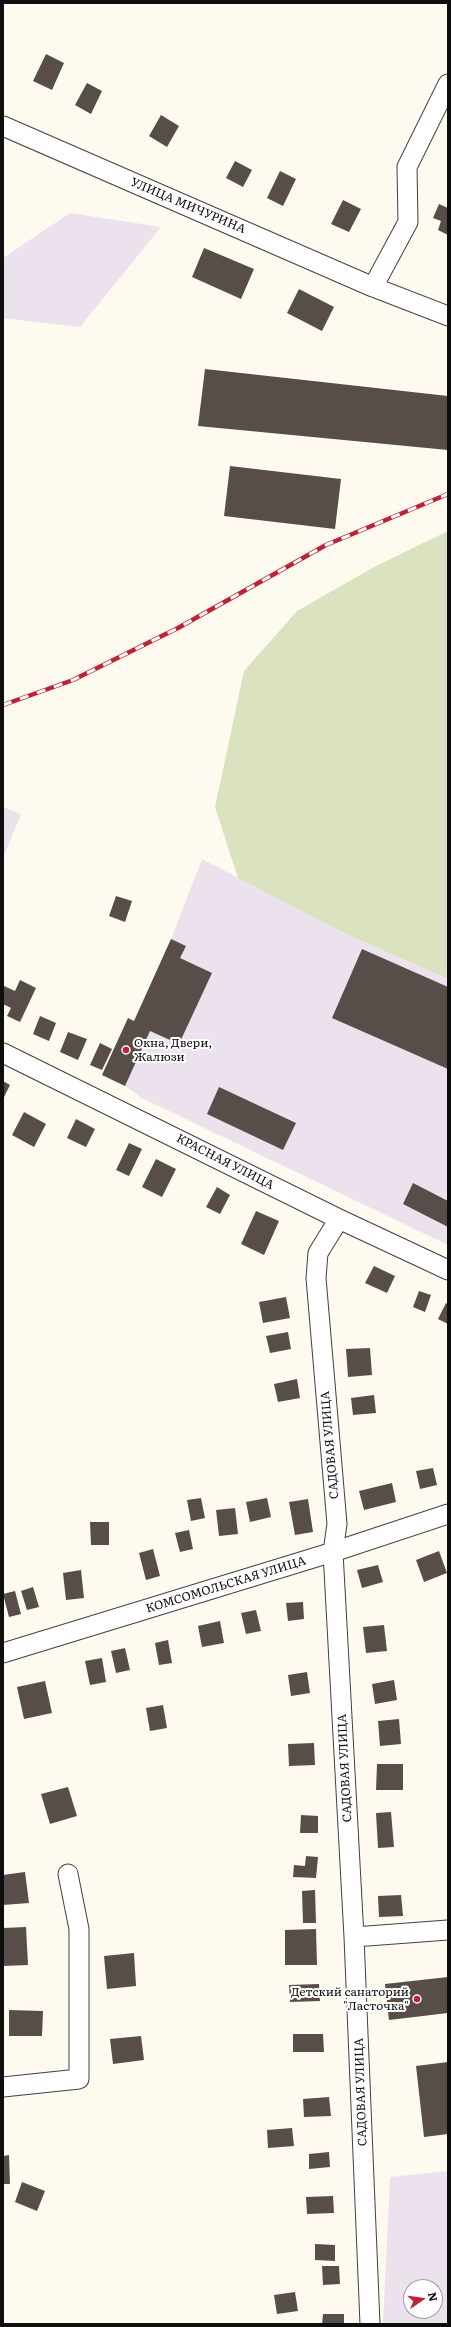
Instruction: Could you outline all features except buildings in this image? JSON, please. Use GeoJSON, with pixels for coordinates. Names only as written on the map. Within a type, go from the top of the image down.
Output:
{"type":"FeatureCollection","features":[{"type":"Feature","properties":{"kind":"street"},"geometry":{"type":"LineString","coordinates":[[373,287],[408,222],[407,167],[448,84]]}},
{"type":"Feature","properties":{"kind":"street","name":"УЛИЦА МИЧУРИНА"},"geometry":{"type":"LineString","coordinates":[[3,126],[373,287],[448,316]]}},
{"type":"Feature","properties":{"kind":"street","name":"КРАСНАЯ УЛИЦА"},"geometry":{"type":"LineString","coordinates":[[3,1053],[339,1219],[448,1270]]}},
{"type":"Feature","properties":{"kind":"street","name":"САДОВАЯ УЛИЦА"},"geometry":{"type":"LineString","coordinates":[[339,1219],[318,1253],[316,1278],[336,1524],[333,1552],[354,1936],[370,2324]]}},
{"type":"Feature","properties":{"kind":"street","name":"КОМСОМОЛЬСКАЯ УЛИЦА"},"geometry":{"type":"LineString","coordinates":[[3,1653],[333,1552],[448,1514]]}},
{"type":"Feature","properties":{"kind":"street"},"geometry":{"type":"LineString","coordinates":[[3,2087],[79,2079],[79,1929],[68,1874]]}},
{"type":"Feature","properties":{"kind":"street"},"geometry":{"type":"LineString","coordinates":[[354,1936],[448,1930]]}},
{"type":"Feature","properties":{"kind":"shaded area"},"geometry":{"type":"Polygon","coordinates":[[[70,213],[161,227],[80,327],[3,318],[3,258],[70,213]]]}},
{"type":"Feature","properties":{"kind":"shaded area"},"geometry":{"type":"Polygon","coordinates":[[[3,807],[21,814],[3,858],[3,807]]]}},
{"type":"Feature","properties":{"kind":"shaded area"},"geometry":{"type":"Polygon","coordinates":[[[202,859],[342,932],[448,979],[448,1245],[142,1098],[125,1086],[102,1075],[128,1018],[134,1021],[171,939],[202,859]]]}},
{"type":"Feature","properties":{"kind":"shaded area"},"geometry":{"type":"Polygon","coordinates":[[[448,2171],[448,2324],[383,2324],[390,2177],[448,2171]]]}},
{"type":"Feature","properties":{"kind":"green space"},"geometry":{"type":"Polygon","coordinates":[[[448,531],[448,979],[342,932],[238,878],[215,807],[244,671],[297,611],[374,567],[448,531]]]}},
{"type":"Feature","properties":{"kind":"railway"},"geometry":{"type":"LineString","coordinates":[[3,705],[73,680],[178,628],[326,545],[448,494]]}},
{"type":"Feature","properties":{"kind":"place","name":"Окна, Двери, Жалюзи"},"geometry":{"type":"Point","coordinates":[126,1050]}},
{"type":"Feature","properties":{"kind":"place","name":"Детский санаторий \"Ласточка\""},"geometry":{"type":"Point","coordinates":[417,1999]}}]}
